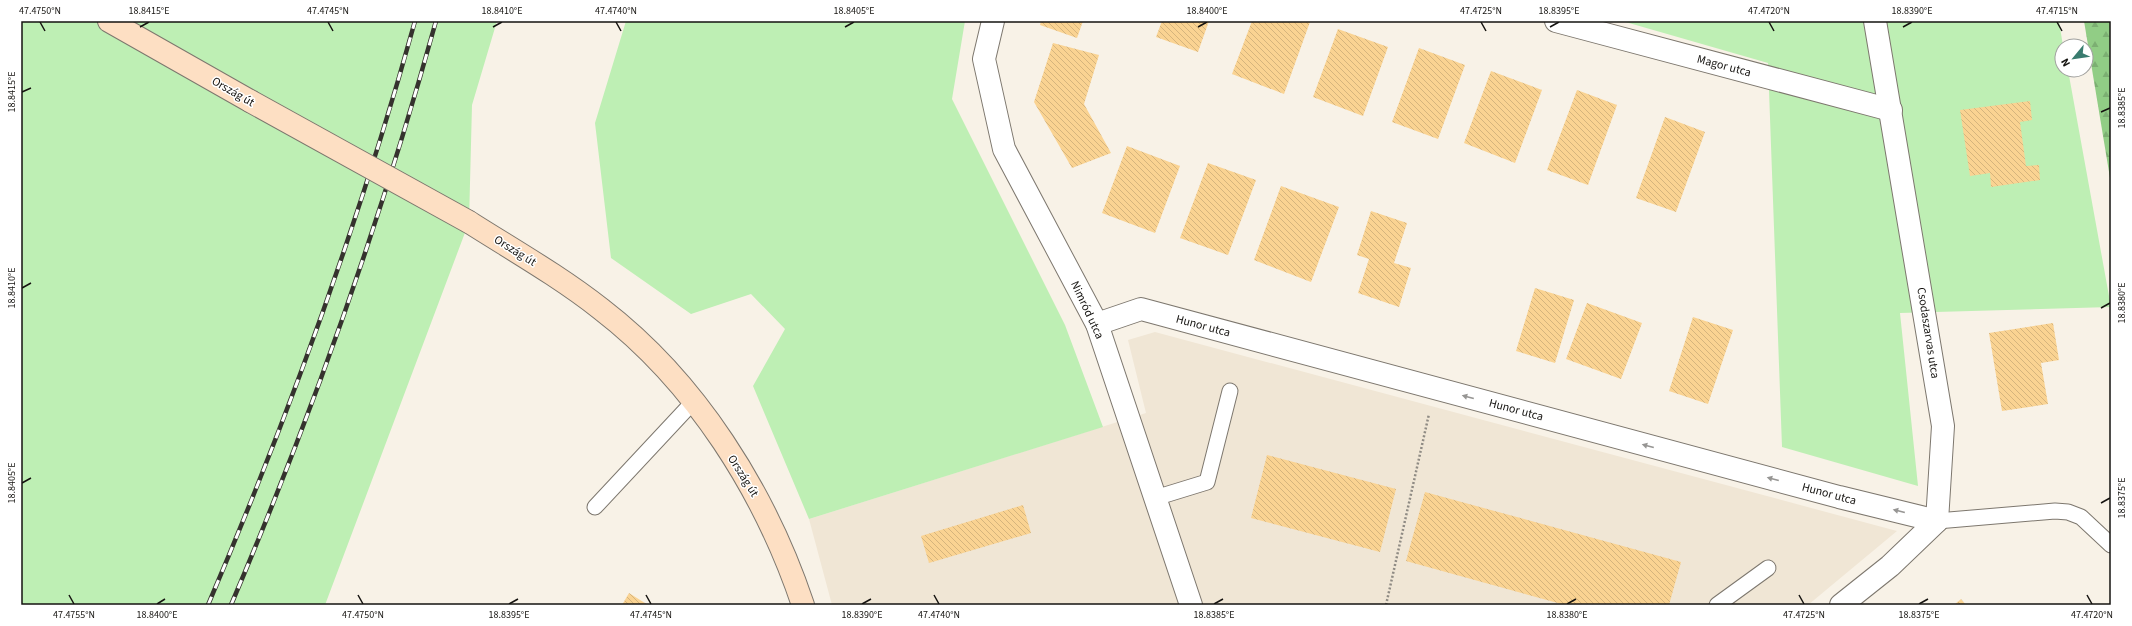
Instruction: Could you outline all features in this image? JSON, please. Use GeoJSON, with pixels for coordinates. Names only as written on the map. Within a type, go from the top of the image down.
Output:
{"type":"FeatureCollection","features":[{"type":"Feature","properties":{"kind":"main road","name":"Ország út"},"geometry":{"type":"LineString","coordinates":[[109,21],[469,222],[552,274],[601,309],[639,342],[694,401],[752,488],[793,576],[803,605]]}},
{"type":"Feature","properties":{"kind":"street","name":"Nimród utca"},"geometry":{"type":"LineString","coordinates":[[994,21],[984,59],[1004,149],[1097,324],[1191,605]]}},
{"type":"Feature","properties":{"kind":"street","name":"Magor utca"},"geometry":{"type":"LineString","coordinates":[[1556,21],[1891,110]]}},
{"type":"Feature","properties":{"kind":"street","name":"Csodaszarvas utca"},"geometry":{"type":"LineString","coordinates":[[1875,21],[1943,426],[1937,521]]}},
{"type":"Feature","properties":{"kind":"street","name":"Hunor utca"},"geometry":{"type":"LineString","coordinates":[[1097,324],[1141,309],[1839,497],[1937,521]]}},
{"type":"Feature","properties":{"kind":"street"},"geometry":{"type":"LineString","coordinates":[[1842,605],[1890,566],[1937,521]]}},
{"type":"Feature","properties":{"kind":"lane"},"geometry":{"type":"LineString","coordinates":[[1155,498],[1207,482],[1230,390]]}},
{"type":"Feature","properties":{"kind":"lane"},"geometry":{"type":"LineString","coordinates":[[595,507],[694,401]]}},
{"type":"Feature","properties":{"kind":"lane"},"geometry":{"type":"LineString","coordinates":[[1937,521],[2055,511],[2068,512],[2080,517],[2111,545]]}},
{"type":"Feature","properties":{"kind":"lane"},"geometry":{"type":"LineString","coordinates":[[1717,605],[1768,568]]}},
{"type":"Feature","properties":{"kind":"path"},"geometry":{"type":"LineString","coordinates":[[1386,605],[1435,388]]}},
{"type":"Feature","properties":{"kind":"shaded area"},"geometry":{"type":"Polygon","coordinates":[[[1155,332],[1897,531],[1808,605],[832,605],[809,519],[1146,413],[1128,340],[1155,332]]]}},
{"type":"Feature","properties":{"kind":"green space"},"geometry":{"type":"Polygon","coordinates":[[[21,21],[497,21],[472,105],[469,222],[325,605],[21,605],[21,21]]]}},
{"type":"Feature","properties":{"kind":"green space"},"geometry":{"type":"Polygon","coordinates":[[[626,21],[965,21],[952,99],[1065,325],[1103,427],[809,519],[753,386],[785,329],[751,294],[691,314],[611,258],[595,123],[626,21]]]}},
{"type":"Feature","properties":{"kind":"green space"},"geometry":{"type":"Polygon","coordinates":[[[1622,21],[2059,21],[2062,38],[2054,38],[2054,78],[2069,78],[2111,307],[1900,313],[1918,486],[1782,447],[1768,63],[1622,21]]]}},
{"type":"Feature","properties":{"kind":"green space"},"geometry":{"type":"Polygon","coordinates":[[[2084,21],[2111,21],[2111,184],[2093,78],[2094,38],[2087,38],[2084,21]]]}},
{"type":"Feature","properties":{"kind":"building"},"geometry":{"type":"Polygon","coordinates":[[[1041,21],[1083,21],[1077,38],[1040,25],[1041,21]]]}},
{"type":"Feature","properties":{"kind":"building"},"geometry":{"type":"Polygon","coordinates":[[[1162,21],[1209,21],[1198,52],[1156,37],[1162,21]]]}},
{"type":"Feature","properties":{"kind":"building"},"geometry":{"type":"Polygon","coordinates":[[[1252,21],[1310,22],[1284,94],[1232,74],[1252,21]]]}},
{"type":"Feature","properties":{"kind":"building"},"geometry":{"type":"Polygon","coordinates":[[[1338,29],[1388,47],[1363,116],[1313,97],[1338,29]]]}},
{"type":"Feature","properties":{"kind":"building"},"geometry":{"type":"Polygon","coordinates":[[[1053,43],[1099,55],[1084,104],[1111,153],[1072,168],[1034,102],[1053,43]]]}},
{"type":"Feature","properties":{"kind":"building"},"geometry":{"type":"Polygon","coordinates":[[[1419,48],[1465,65],[1438,139],[1392,122],[1419,48]]]}},
{"type":"Feature","properties":{"kind":"building"},"geometry":{"type":"Polygon","coordinates":[[[1491,71],[1542,90],[1515,163],[1464,143],[1491,71]]]}},
{"type":"Feature","properties":{"kind":"building"},"geometry":{"type":"Polygon","coordinates":[[[1577,90],[1617,105],[1588,185],[1547,170],[1577,90]]]}},
{"type":"Feature","properties":{"kind":"building"},"geometry":{"type":"Polygon","coordinates":[[[2030,101],[2032,120],[2020,122],[2026,166],[2039,165],[2040,180],[1991,187],[1990,173],[1970,176],[1960,110],[2030,101]]]}},
{"type":"Feature","properties":{"kind":"building"},"geometry":{"type":"Polygon","coordinates":[[[1665,117],[1705,132],[1676,212],[1636,198],[1665,117]]]}},
{"type":"Feature","properties":{"kind":"building"},"geometry":{"type":"Polygon","coordinates":[[[1127,146],[1180,166],[1155,233],[1102,213],[1127,146]]]}},
{"type":"Feature","properties":{"kind":"building"},"geometry":{"type":"Polygon","coordinates":[[[1208,163],[1256,180],[1228,255],[1180,238],[1208,163]]]}},
{"type":"Feature","properties":{"kind":"building"},"geometry":{"type":"Polygon","coordinates":[[[1281,186],[1339,207],[1311,282],[1254,260],[1281,186]]]}},
{"type":"Feature","properties":{"kind":"building"},"geometry":{"type":"Polygon","coordinates":[[[1371,211],[1407,223],[1394,263],[1411,268],[1399,307],[1358,293],[1369,259],[1357,255],[1371,211]]]}},
{"type":"Feature","properties":{"kind":"building"},"geometry":{"type":"Polygon","coordinates":[[[1535,288],[1574,300],[1555,363],[1516,351],[1535,288]]]}},
{"type":"Feature","properties":{"kind":"building"},"geometry":{"type":"Polygon","coordinates":[[[1587,303],[1642,323],[1621,379],[1566,359],[1587,303]]]}},
{"type":"Feature","properties":{"kind":"building"},"geometry":{"type":"Polygon","coordinates":[[[1693,317],[1733,330],[1708,404],[1669,391],[1693,317]]]}},
{"type":"Feature","properties":{"kind":"building"},"geometry":{"type":"Polygon","coordinates":[[[2053,323],[2059,360],[2041,363],[2048,404],[2002,411],[1989,333],[2053,323]]]}},
{"type":"Feature","properties":{"kind":"building"},"geometry":{"type":"Polygon","coordinates":[[[1267,455],[1396,489],[1380,552],[1251,518],[1267,455]]]}},
{"type":"Feature","properties":{"kind":"building"},"geometry":{"type":"Polygon","coordinates":[[[1425,492],[1681,562],[1669,605],[1565,605],[1406,561],[1425,492]]]}},
{"type":"Feature","properties":{"kind":"building"},"geometry":{"type":"Polygon","coordinates":[[[1023,505],[1031,533],[929,563],[921,536],[1023,505]]]}},
{"type":"Feature","properties":{"kind":"building"},"geometry":{"type":"Polygon","coordinates":[[[629,593],[648,605],[622,605],[629,593]]]}},
{"type":"Feature","properties":{"kind":"building"},"geometry":{"type":"Polygon","coordinates":[[[1961,599],[1966,605],[1954,605],[1961,599]]]}},
{"type":"Feature","properties":{"kind":"railway"},"geometry":{"type":"LineString","coordinates":[[208,605],[267,462],[295,389],[347,243],[394,95],[415,21]]}},
{"type":"Feature","properties":{"kind":"railway"},"geometry":{"type":"LineString","coordinates":[[231,605],[289,462],[343,316],[392,169],[436,21]]}}]}
